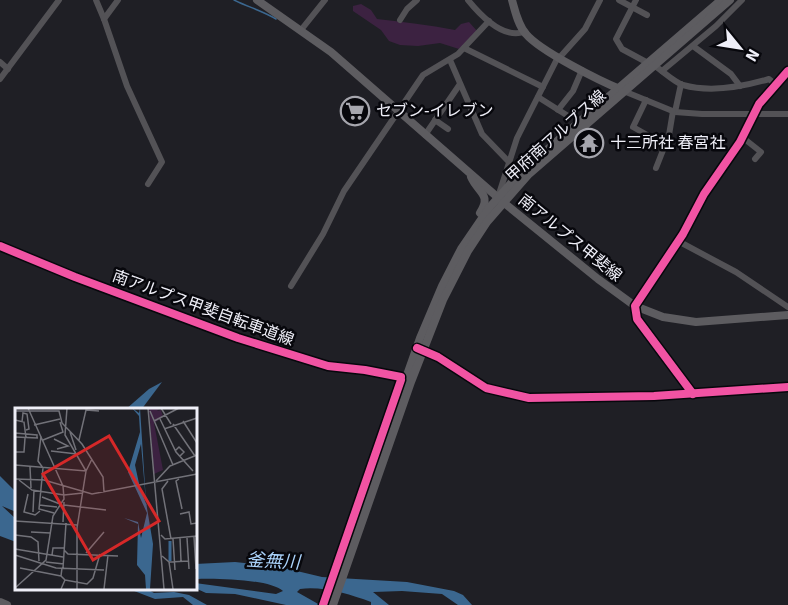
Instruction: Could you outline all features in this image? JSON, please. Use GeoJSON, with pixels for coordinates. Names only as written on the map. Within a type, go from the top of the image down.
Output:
{"type":"FeatureCollection","features":[{"type":"Feature","properties":{"kind":"main road","name":"南アルプス甲斐線"},"geometry":{"type":"LineString","coordinates":[[257,0],[351,68],[501,200],[635,306],[663,317],[696,322],[788,315]]}},
{"type":"Feature","properties":{"kind":"main road"},"geometry":{"type":"LineString","coordinates":[[512,0],[524,32]]}},
{"type":"Feature","properties":{"kind":"main road"},"geometry":{"type":"LineString","coordinates":[[655,67],[721,0]]}},
{"type":"Feature","properties":{"kind":"main road"},"geometry":{"type":"LineString","coordinates":[[623,90],[655,67],[730,0]]}},
{"type":"Feature","properties":{"kind":"main road","name":"甲府南アルプス線"},"geometry":{"type":"LineString","coordinates":[[326,605],[442,286],[461,249],[501,200],[623,90],[559,57],[532,40],[524,32]]}},
{"type":"Feature","properties":{"kind":"main road"},"geometry":{"type":"LineString","coordinates":[[461,249],[485,203],[482,193],[473,183],[469,173]]}},
{"type":"Feature","properties":{"kind":"main road","name":"甲府南アルプス線"},"geometry":{"type":"LineString","coordinates":[[420,349],[453,278],[501,200]]}},
{"type":"Feature","properties":{"kind":"main road","name":"甲府南アルプス線"},"geometry":{"type":"LineString","coordinates":[[333,605],[408,382]]}},
{"type":"Feature","properties":{"kind":"main road"},"geometry":{"type":"LineString","coordinates":[[0,602],[7,605]]}},
{"type":"Feature","properties":{"kind":"street"},"geometry":{"type":"LineString","coordinates":[[0,79],[59,0]]}},
{"type":"Feature","properties":{"kind":"street"},"geometry":{"type":"LineString","coordinates":[[96,0],[127,86],[162,162],[148,184]]}},
{"type":"Feature","properties":{"kind":"street"},"geometry":{"type":"LineString","coordinates":[[104,19],[118,0]]}},
{"type":"Feature","properties":{"kind":"street"},"geometry":{"type":"LineString","coordinates":[[301,30],[325,0]]}},
{"type":"Feature","properties":{"kind":"street"},"geometry":{"type":"LineString","coordinates":[[400,20],[417,0]]}},
{"type":"Feature","properties":{"kind":"street"},"geometry":{"type":"LineString","coordinates":[[468,0],[489,21],[512,34],[524,32]]}},
{"type":"Feature","properties":{"kind":"street"},"geometry":{"type":"LineString","coordinates":[[501,200],[508,161],[517,138],[559,57],[585,29],[600,0]]}},
{"type":"Feature","properties":{"kind":"street"},"geometry":{"type":"LineString","coordinates":[[618,0],[647,15]]}},
{"type":"Feature","properties":{"kind":"street"},"geometry":{"type":"LineString","coordinates":[[636,0],[616,39],[622,49],[681,84],[719,89],[769,79],[776,85]]}},
{"type":"Feature","properties":{"kind":"street"},"geometry":{"type":"LineString","coordinates":[[655,67],[693,46],[742,0]]}},
{"type":"Feature","properties":{"kind":"street"},"geometry":{"type":"LineString","coordinates":[[291,286],[323,234],[344,191],[423,75],[450,60],[489,21]]}},
{"type":"Feature","properties":{"kind":"street"},"geometry":{"type":"LineString","coordinates":[[693,46],[730,74],[740,86]]}},
{"type":"Feature","properties":{"kind":"street"},"geometry":{"type":"LineString","coordinates":[[464,48],[543,87]]}},
{"type":"Feature","properties":{"kind":"street"},"geometry":{"type":"LineString","coordinates":[[450,60],[482,134],[508,161]]}},
{"type":"Feature","properties":{"kind":"street"},"geometry":{"type":"LineString","coordinates":[[0,62],[8,69]]}},
{"type":"Feature","properties":{"kind":"street"},"geometry":{"type":"LineString","coordinates":[[558,110],[573,91],[582,70]]}},
{"type":"Feature","properties":{"kind":"street"},"geometry":{"type":"LineString","coordinates":[[693,394],[637,320],[635,306],[678,242],[704,194],[742,137],[759,104],[788,71]]}},
{"type":"Feature","properties":{"kind":"street"},"geometry":{"type":"LineString","coordinates":[[425,135],[460,84]]}},
{"type":"Feature","properties":{"kind":"street"},"geometry":{"type":"LineString","coordinates":[[656,168],[665,145],[681,84]]}},
{"type":"Feature","properties":{"kind":"street"},"geometry":{"type":"LineString","coordinates":[[623,90],[674,111],[788,114]]}},
{"type":"Feature","properties":{"kind":"street"},"geometry":{"type":"LineString","coordinates":[[538,97],[568,116]]}},
{"type":"Feature","properties":{"kind":"street"},"geometry":{"type":"LineString","coordinates":[[646,100],[633,127],[665,145]]}},
{"type":"Feature","properties":{"kind":"street"},"geometry":{"type":"LineString","coordinates":[[435,120],[448,129]]}},
{"type":"Feature","properties":{"kind":"street"},"geometry":{"type":"LineString","coordinates":[[742,137],[761,152],[755,159]]}},
{"type":"Feature","properties":{"kind":"street"},"geometry":{"type":"LineString","coordinates":[[678,242],[736,272],[788,307]]}},
{"type":"Feature","properties":{"kind":"street"},"geometry":{"type":"LineString","coordinates":[[420,349],[438,357],[486,388],[529,398],[693,394],[788,387]]}},
{"type":"Feature","properties":{"kind":"shaded area"},"geometry":{"type":"Polygon","coordinates":[[[361,4],[371,10],[377,19],[455,30],[461,24],[469,22],[477,31],[459,49],[440,43],[418,46],[400,45],[389,41],[381,30],[353,11],[353,6],[361,4]]]}},
{"type":"Feature","properties":{"kind":"water"},"geometry":{"type":"Polygon","coordinates":[[[162,382],[142,408],[127,408],[149,389],[162,382]]]}},
{"type":"Feature","properties":{"kind":"water"},"geometry":{"type":"Polygon","coordinates":[[[0,476],[15,491],[15,512],[2,506],[15,518],[15,542],[0,536],[0,476]]]}},
{"type":"Feature","properties":{"kind":"water"},"geometry":{"type":"Polygon","coordinates":[[[235,562],[280,567],[322,577],[407,582],[454,591],[463,595],[472,605],[458,605],[442,594],[402,591],[373,592],[389,605],[371,605],[371,602],[345,594],[309,588],[300,589],[297,592],[320,605],[286,605],[235,594],[206,593],[196,588],[196,583],[276,594],[283,591],[254,582],[196,579],[196,564],[235,562]]]}},
{"type":"Feature","properties":{"kind":"water"},"geometry":{"type":"Polygon","coordinates":[[[132,590],[149,590],[154,593],[174,592],[189,595],[207,605],[193,605],[183,597],[155,599],[132,590]]]}},
{"type":"Feature","properties":{"kind":"waterway"},"geometry":{"type":"LineString","coordinates":[[234,0],[276,19]]}},
{"type":"Feature","properties":{"kind":"cycle path"},"geometry":{"type":"LineString","coordinates":[[693,394],[637,319],[635,306],[683,234],[704,194],[740,142],[759,104],[788,71]]}},
{"type":"Feature","properties":{"kind":"cycle path","name":"南アルプス甲斐自転車道線"},"geometry":{"type":"LineString","coordinates":[[0,246],[75,277],[238,338],[328,366],[401,377]]}},
{"type":"Feature","properties":{"kind":"cycle path"},"geometry":{"type":"LineString","coordinates":[[417,348],[438,357],[486,388],[529,398],[654,396],[788,387]]}},
{"type":"Feature","properties":{"kind":"cycle path"},"geometry":{"type":"LineString","coordinates":[[323,605],[401,380]]}},
{"type":"Feature","properties":{"kind":"place","name":"セブン-イレブン"},"geometry":{"type":"Point","coordinates":[355,111]}},
{"type":"Feature","properties":{"kind":"place","name":"十三所社 春宮社"},"geometry":{"type":"Point","coordinates":[589,143]}},
{"type":"Feature","properties":{"kind":"water label","name":"釜無川"},"geometry":{"type":"Point","coordinates":[273,561]}}]}
